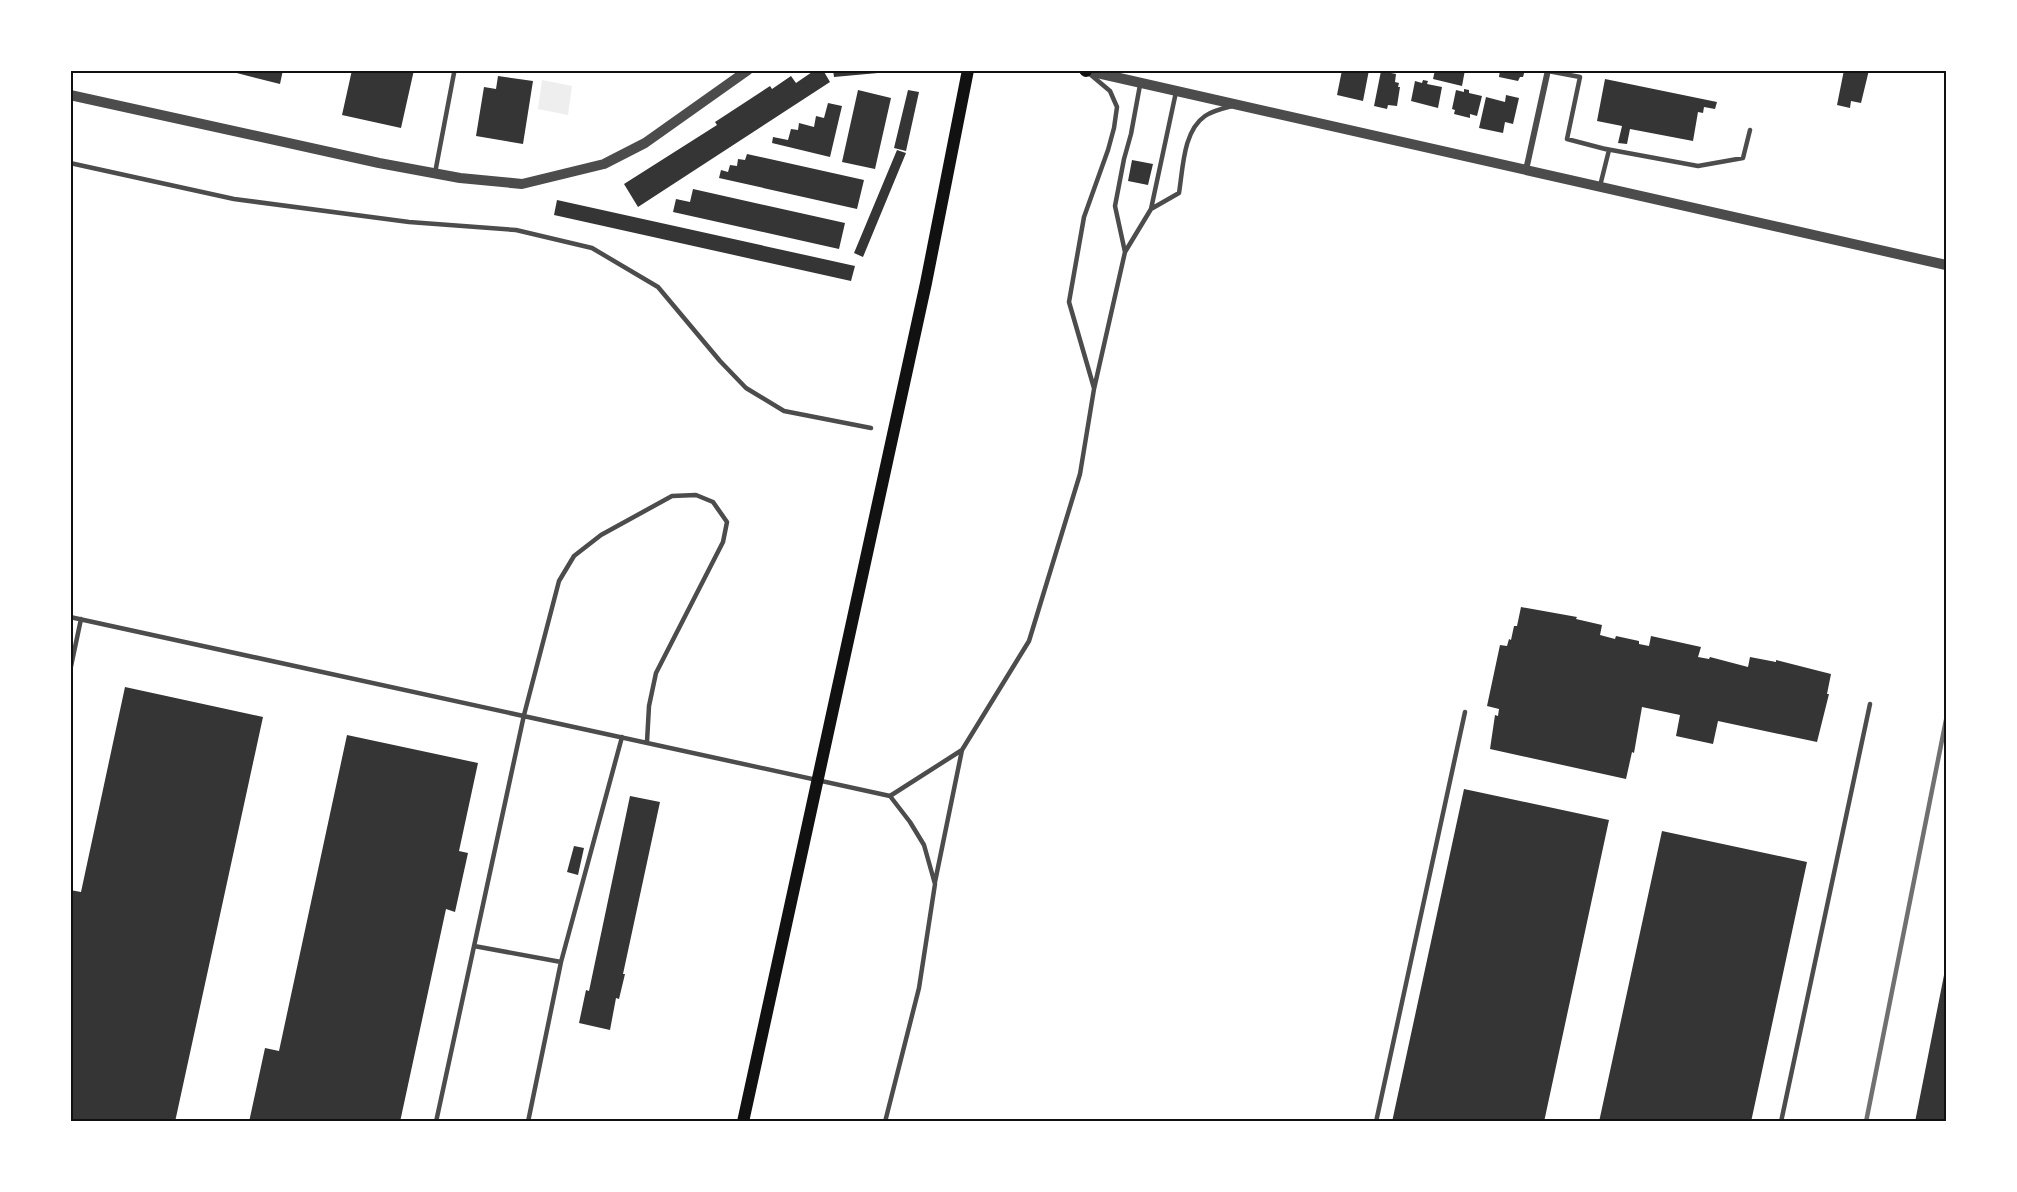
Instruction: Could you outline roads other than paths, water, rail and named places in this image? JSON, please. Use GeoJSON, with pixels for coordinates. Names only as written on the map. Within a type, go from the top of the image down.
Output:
{"type":"FeatureCollection","features":[{"type":"Feature","properties":{"kind":"main road"},"geometry":{"type":"LineString","coordinates":[[743,1122],[926,283],[968,70]]}},
{"type":"Feature","properties":{"kind":"street"},"geometry":{"type":"LineString","coordinates":[[70,95],[379,163],[460,178],[522,184],[604,164],[645,143],[748,70]]}},
{"type":"Feature","properties":{"kind":"street"},"geometry":{"type":"LineString","coordinates":[[1085,71],[1947,265]]}},
{"type":"Feature","properties":{"kind":"street"},"geometry":{"type":"LineString","coordinates":[[1526,170],[1548,71]]}},
{"type":"Feature","properties":{"kind":"lane"},"geometry":{"type":"LineString","coordinates":[[1582,70],[1567,140],[1698,166],[1743,158],[1750,129]]}},
{"type":"Feature","properties":{"kind":"lane"},"geometry":{"type":"LineString","coordinates":[[1085,71],[1110,91],[1117,107],[1111,139],[1084,217],[1069,302],[1094,388]]}},
{"type":"Feature","properties":{"kind":"lane"},"geometry":{"type":"LineString","coordinates":[[1548,71],[1580,78]]}},
{"type":"Feature","properties":{"kind":"lane"},"geometry":{"type":"LineString","coordinates":[[435,173],[454,73]]}},
{"type":"Feature","properties":{"kind":"lane"},"geometry":{"type":"LineString","coordinates":[[1125,252],[1115,206],[1140,84]]}},
{"type":"Feature","properties":{"kind":"lane"},"geometry":{"type":"LineString","coordinates":[[885,1122],[918,988],[935,884],[962,750],[1029,641],[1080,474],[1094,388],[1125,252],[1151,209],[1176,92]]}},
{"type":"Feature","properties":{"kind":"lane"},"geometry":{"type":"LineString","coordinates":[[1151,209],[1179,193],[1189,136],[1196,125],[1205,116],[1235,105]]}},
{"type":"Feature","properties":{"kind":"lane"},"geometry":{"type":"LineString","coordinates":[[1600,186],[1609,150],[1606,149]]}},
{"type":"Feature","properties":{"kind":"lane"},"geometry":{"type":"LineString","coordinates":[[70,163],[234,198],[409,222],[516,230],[592,248],[658,287],[720,361],[746,388],[784,411],[871,429]]}},
{"type":"Feature","properties":{"kind":"lane"},"geometry":{"type":"LineString","coordinates":[[436,1122],[524,715],[559,581],[574,556],[601,535],[672,496],[696,495],[712,502],[727,522],[723,542],[656,673],[649,706],[647,742]]}},
{"type":"Feature","properties":{"kind":"lane"},"geometry":{"type":"LineString","coordinates":[[70,617],[890,796],[924,845],[935,884]]}},
{"type":"Feature","properties":{"kind":"lane"},"geometry":{"type":"LineString","coordinates":[[70,671],[81,619]]}},
{"type":"Feature","properties":{"kind":"lane"},"geometry":{"type":"LineString","coordinates":[[1782,1122],[1870,704]]}},
{"type":"Feature","properties":{"kind":"lane"},"geometry":{"type":"LineString","coordinates":[[1376,1122],[1465,712]]}},
{"type":"Feature","properties":{"kind":"lane"},"geometry":{"type":"LineString","coordinates":[[528,1122],[561,962],[622,737]]}},
{"type":"Feature","properties":{"kind":"lane"},"geometry":{"type":"LineString","coordinates":[[890,796],[962,750]]}},
{"type":"Feature","properties":{"kind":"lane"},"geometry":{"type":"LineString","coordinates":[[474,946],[561,962]]}},
{"type":"Feature","properties":{"kind":"railway"},"geometry":{"type":"LineString","coordinates":[[1866,1122],[1946,720]]}}]}
